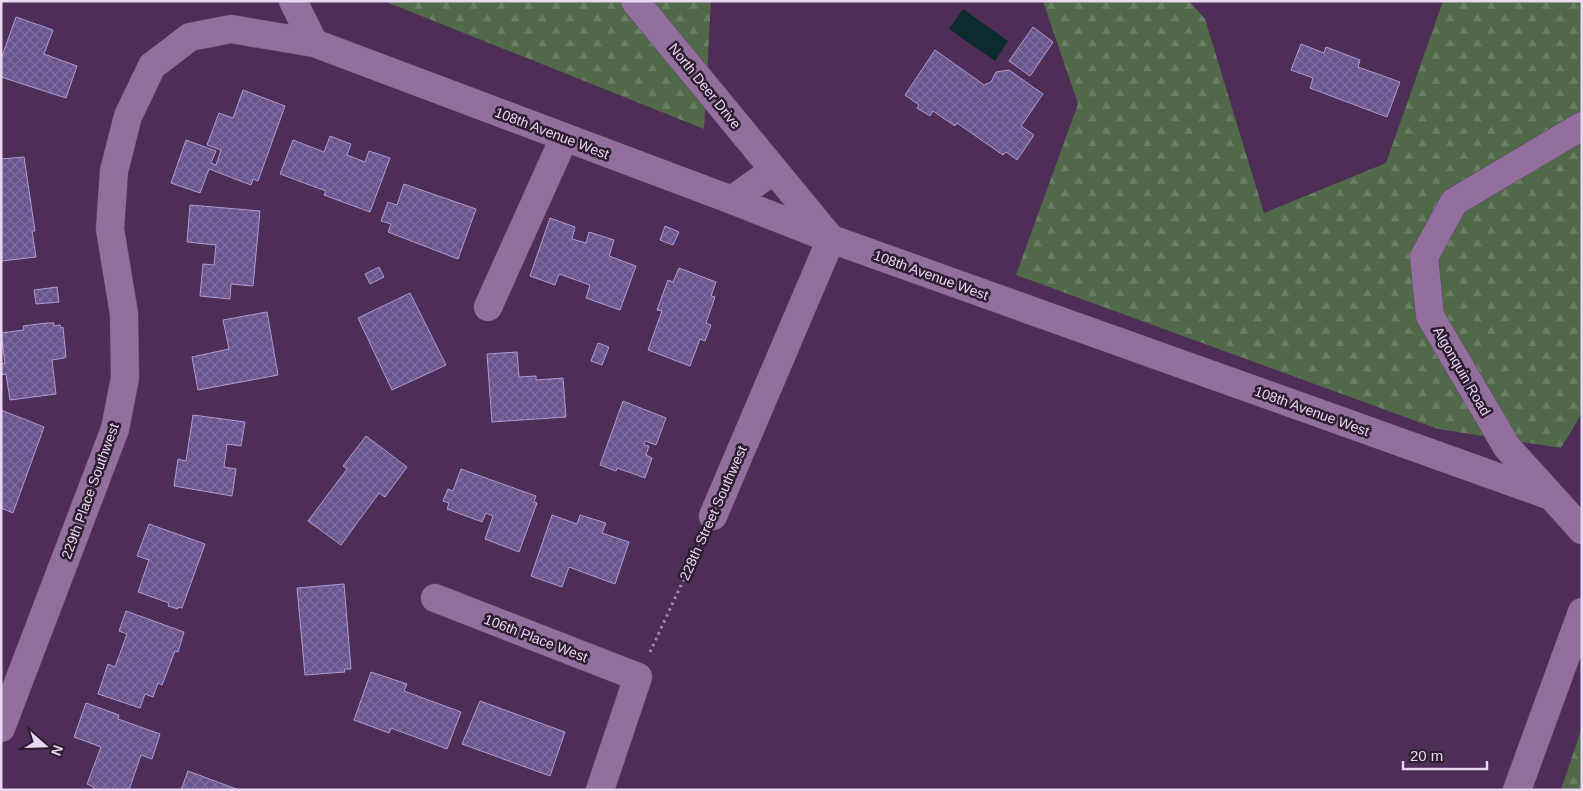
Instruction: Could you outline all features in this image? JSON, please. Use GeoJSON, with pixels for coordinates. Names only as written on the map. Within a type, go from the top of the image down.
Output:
{"type":"FeatureCollection","features":[{"type":"Feature","properties":{"kind":"street"},"geometry":{"type":"LineString","coordinates":[[293,1],[314,43]]}},
{"type":"Feature","properties":{"kind":"street","name":"North Deer Drive"},"geometry":{"type":"LineString","coordinates":[[635,1],[831,239]]}},
{"type":"Feature","properties":{"kind":"street","name":"229th Place Southwest"},"geometry":{"type":"LineString","coordinates":[[1,728],[115,429],[125,378],[125,351],[124,314],[110,229],[114,171],[128,116],[152,66],[190,37],[231,29],[314,43]]}},
{"type":"Feature","properties":{"kind":"street","name":"108th Avenue West"},"geometry":{"type":"LineString","coordinates":[[314,43],[831,239],[1551,496]]}},
{"type":"Feature","properties":{"kind":"street","name":"Algonquin Road"},"geometry":{"type":"LineString","coordinates":[[1582,126],[1454,202],[1424,257],[1430,316],[1507,446],[1582,530]]}},
{"type":"Feature","properties":{"kind":"street"},"geometry":{"type":"LineString","coordinates":[[488,307],[564,138]]}},
{"type":"Feature","properties":{"kind":"street"},"geometry":{"type":"LineString","coordinates":[[732,200],[774,170]]}},
{"type":"Feature","properties":{"kind":"street","name":"228th Street Southwest"},"geometry":{"type":"LineString","coordinates":[[713,516],[831,239]]}},
{"type":"Feature","properties":{"kind":"street","name":"106th Place West"},"geometry":{"type":"LineString","coordinates":[[435,598],[638,677]]}},
{"type":"Feature","properties":{"kind":"street"},"geometry":{"type":"LineString","coordinates":[[1517,790],[1582,612]]}},
{"type":"Feature","properties":{"kind":"street"},"geometry":{"type":"LineString","coordinates":[[600,790],[638,677]]}},
{"type":"Feature","properties":{"kind":"path","name":"228th Street Southwest"},"geometry":{"type":"LineString","coordinates":[[638,677],[713,516]]}},
{"type":"Feature","properties":{"kind":"green space"},"geometry":{"type":"Polygon","coordinates":[[[384,1],[711,1],[704,129],[384,1]]]}},
{"type":"Feature","properties":{"kind":"green space"},"geometry":{"type":"Polygon","coordinates":[[[1043,1],[1189,1],[1205,19],[1264,213],[1386,163],[1443,1],[1582,1],[1582,413],[1561,448],[1438,429],[1016,275],[1078,104],[1043,1]]]}},
{"type":"Feature","properties":{"kind":"green space"},"geometry":{"type":"Polygon","coordinates":[[[1582,727],[1582,790],[1561,790],[1582,727]]]}},
{"type":"Feature","properties":{"kind":"shaded area"},"geometry":{"type":"Polygon","coordinates":[[[963,9],[1008,41],[995,61],[949,29],[963,9]]]}},
{"type":"Feature","properties":{"kind":"building"},"geometry":{"type":"Polygon","coordinates":[[[16,17],[53,30],[44,54],[77,66],[66,98],[1,77],[1,59],[16,17]]]}},
{"type":"Feature","properties":{"kind":"building"},"geometry":{"type":"Polygon","coordinates":[[[1033,27],[1053,42],[1030,76],[1009,61],[1033,27]]]}},
{"type":"Feature","properties":{"kind":"building"},"geometry":{"type":"Polygon","coordinates":[[[1301,44],[1324,53],[1326,47],[1360,60],[1358,67],[1400,82],[1387,117],[1310,88],[1313,78],[1291,70],[1301,44]]]}},
{"type":"Feature","properties":{"kind":"building"},"geometry":{"type":"Polygon","coordinates":[[[935,50],[984,85],[991,82],[996,72],[1009,70],[1043,94],[1021,126],[1034,135],[1017,160],[1006,152],[1003,155],[957,123],[955,126],[933,111],[930,116],[917,108],[919,105],[905,95],[935,50]]]}},
{"type":"Feature","properties":{"kind":"building"},"geometry":{"type":"Polygon","coordinates":[[[243,90],[285,106],[258,181],[253,179],[251,185],[209,169],[200,193],[171,183],[186,140],[216,151],[211,163],[216,165],[221,150],[207,145],[219,113],[233,118],[243,90]]]}},
{"type":"Feature","properties":{"kind":"building"},"geometry":{"type":"Polygon","coordinates":[[[330,136],[351,144],[347,155],[365,162],[369,151],[390,158],[370,212],[324,195],[326,191],[280,174],[293,140],[324,152],[330,136]]]}},
{"type":"Feature","properties":{"kind":"building"},"geometry":{"type":"Polygon","coordinates":[[[24,157],[35,231],[32,231],[36,257],[1,261],[1,159],[24,157]]]}},
{"type":"Feature","properties":{"kind":"building"},"geometry":{"type":"Polygon","coordinates":[[[404,184],[476,209],[458,259],[388,232],[391,224],[381,221],[388,202],[397,205],[404,184]]]}},
{"type":"Feature","properties":{"kind":"building"},"geometry":{"type":"Polygon","coordinates":[[[190,205],[260,211],[253,286],[231,284],[230,299],[200,296],[203,264],[214,265],[216,245],[187,242],[190,205]]]}},
{"type":"Feature","properties":{"kind":"building"},"geometry":{"type":"Polygon","coordinates":[[[550,218],[575,227],[572,239],[586,243],[589,232],[614,240],[609,256],[636,266],[620,310],[586,298],[590,285],[559,274],[555,285],[530,276],[550,218]]]}},
{"type":"Feature","properties":{"kind":"building"},"geometry":{"type":"Polygon","coordinates":[[[665,226],[679,232],[673,245],[660,240],[665,226]]]}},
{"type":"Feature","properties":{"kind":"building"},"geometry":{"type":"Polygon","coordinates":[[[379,267],[384,277],[370,284],[365,274],[379,267]]]}},
{"type":"Feature","properties":{"kind":"building"},"geometry":{"type":"Polygon","coordinates":[[[679,268],[716,282],[711,296],[715,297],[706,323],[711,325],[705,341],[700,339],[690,366],[648,350],[662,311],[657,310],[668,280],[673,282],[679,268]]]}},
{"type":"Feature","properties":{"kind":"building"},"geometry":{"type":"Polygon","coordinates":[[[57,287],[59,302],[36,304],[34,290],[57,287]]]}},
{"type":"Feature","properties":{"kind":"building"},"geometry":{"type":"Polygon","coordinates":[[[410,293],[446,365],[392,390],[358,318],[410,293]]]}},
{"type":"Feature","properties":{"kind":"building"},"geometry":{"type":"Polygon","coordinates":[[[267,312],[278,375],[198,390],[192,357],[229,349],[223,320],[267,312]]]}},
{"type":"Feature","properties":{"kind":"building"},"geometry":{"type":"Polygon","coordinates":[[[54,323],[54,326],[60,325],[61,328],[63,327],[66,357],[52,360],[56,394],[10,400],[6,374],[1,375],[1,364],[5,363],[1,333],[24,330],[23,326],[54,323]]]}},
{"type":"Feature","properties":{"kind":"building"},"geometry":{"type":"Polygon","coordinates":[[[598,343],[609,347],[602,365],[591,361],[598,343]]]}},
{"type":"Feature","properties":{"kind":"building"},"geometry":{"type":"Polygon","coordinates":[[[517,352],[519,377],[536,376],[536,380],[563,378],[566,417],[492,422],[487,354],[517,352]]]}},
{"type":"Feature","properties":{"kind":"building"},"geometry":{"type":"Polygon","coordinates":[[[623,401],[666,418],[656,445],[645,441],[644,445],[649,446],[646,455],[652,458],[645,478],[617,468],[616,471],[600,465],[623,401]]]}},
{"type":"Feature","properties":{"kind":"building"},"geometry":{"type":"Polygon","coordinates":[[[1,410],[44,427],[13,513],[1,508],[1,410]]]}},
{"type":"Feature","properties":{"kind":"building"},"geometry":{"type":"Polygon","coordinates":[[[193,415],[245,422],[241,446],[227,444],[224,467],[236,469],[232,496],[174,486],[178,459],[186,461],[193,415]]]}},
{"type":"Feature","properties":{"kind":"building"},"geometry":{"type":"Polygon","coordinates":[[[366,436],[407,467],[385,497],[379,493],[341,545],[308,521],[347,469],[343,466],[366,436]]]}},
{"type":"Feature","properties":{"kind":"building"},"geometry":{"type":"Polygon","coordinates":[[[461,469],[536,496],[534,502],[537,503],[519,552],[485,539],[493,516],[486,513],[482,522],[447,509],[449,503],[443,501],[448,489],[453,491],[461,469]]]}},
{"type":"Feature","properties":{"kind":"building"},"geometry":{"type":"Polygon","coordinates":[[[552,515],[577,524],[580,515],[606,523],[602,533],[629,542],[615,584],[569,567],[562,587],[531,576],[552,515]]]}},
{"type":"Feature","properties":{"kind":"building"},"geometry":{"type":"Polygon","coordinates":[[[149,524],[205,544],[182,608],[178,607],[178,609],[168,606],[169,603],[138,592],[149,560],[137,556],[149,524]]]}},
{"type":"Feature","properties":{"kind":"building"},"geometry":{"type":"Polygon","coordinates":[[[344,584],[351,669],[344,669],[345,672],[305,675],[297,588],[344,584]]]}},
{"type":"Feature","properties":{"kind":"building"},"geometry":{"type":"Polygon","coordinates":[[[126,611],[184,632],[178,652],[175,651],[162,685],[158,683],[153,697],[145,694],[140,708],[98,694],[108,664],[115,667],[127,634],[119,631],[126,611]]]}},
{"type":"Feature","properties":{"kind":"building"},"geometry":{"type":"Polygon","coordinates":[[[371,672],[407,684],[404,691],[461,712],[447,749],[391,728],[389,733],[354,720],[371,672]]]}},
{"type":"Feature","properties":{"kind":"building"},"geometry":{"type":"Polygon","coordinates":[[[480,701],[565,732],[550,776],[462,744],[480,701]]]}},
{"type":"Feature","properties":{"kind":"building"},"geometry":{"type":"Polygon","coordinates":[[[86,703],[119,715],[118,719],[160,734],[152,759],[141,755],[129,790],[93,790],[94,787],[87,784],[101,747],[74,737],[86,703]]]}},
{"type":"Feature","properties":{"kind":"building"},"geometry":{"type":"Polygon","coordinates":[[[188,771],[239,790],[181,790],[188,771]]]}}]}
